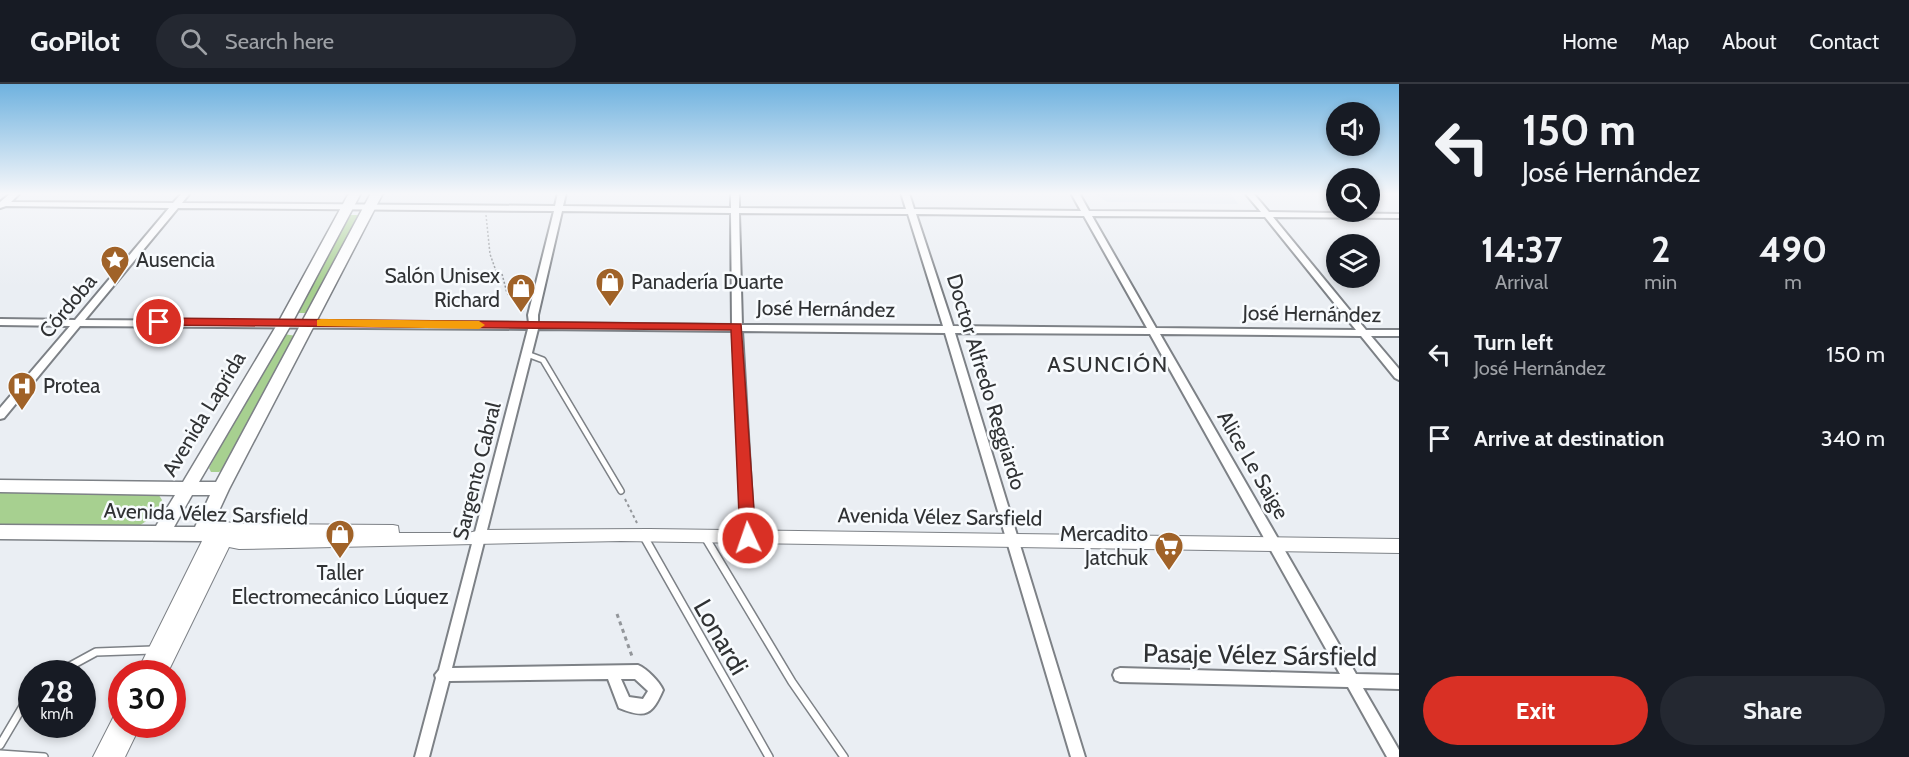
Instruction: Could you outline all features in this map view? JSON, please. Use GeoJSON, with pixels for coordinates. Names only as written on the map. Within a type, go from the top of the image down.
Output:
{"type":"FeatureCollection","features":[{"type":"Feature","properties":{"kind":"main road","name":"Avenida Laprida"},"geometry":{"type":"LineString","coordinates":[[161,532],[285,323],[338,224]]}},
{"type":"Feature","properties":{"kind":"main road"},"geometry":{"type":"LineString","coordinates":[[214,532],[221,489],[360,224]]}},
{"type":"Feature","properties":{"kind":"main road","name":"Avenida Vélez Sarsfield"},"geometry":{"type":"LineString","coordinates":[[0,486],[221,489]]}},
{"type":"Feature","properties":{"kind":"main road","name":"Avenida Vélez Sarsfield"},"geometry":{"type":"LineString","coordinates":[[0,532],[214,532]]}},
{"type":"Feature","properties":{"kind":"street","name":"Córdoba"},"geometry":{"type":"LineString","coordinates":[[0,415],[160,224]]}},
{"type":"Feature","properties":{"kind":"street","name":"Sargento Cabral"},"geometry":{"type":"LineString","coordinates":[[422,757],[442,675],[481,536],[526,354],[531,320],[554,224]]}},
{"type":"Feature","properties":{"kind":"street"},"geometry":{"type":"LineString","coordinates":[[736,224],[737,326],[748,538]]}},
{"type":"Feature","properties":{"kind":"street","name":"Doctor Alfredo Reggiardo"},"geometry":{"type":"LineString","coordinates":[[914,224],[949,329],[1078,757]]}},
{"type":"Feature","properties":{"kind":"street","name":"Alice Le Saige"},"geometry":{"type":"LineString","coordinates":[[1092,224],[1276,544],[1395,757]]}},
{"type":"Feature","properties":{"kind":"street"},"geometry":{"type":"LineString","coordinates":[[1274,224],[1399,376]]}},
{"type":"Feature","properties":{"kind":"street","name":"José Hernández"},"geometry":{"type":"LineString","coordinates":[[0,321],[285,323],[531,320],[737,326],[1399,333]]}},
{"type":"Feature","properties":{"kind":"street"},"geometry":{"type":"LineString","coordinates":[[152,660],[214,532]]}},
{"type":"Feature","properties":{"kind":"street"},"geometry":{"type":"LineString","coordinates":[[164,660],[214,532]]}},
{"type":"Feature","properties":{"kind":"street","name":"Avenida Vélez Sarsfield"},"geometry":{"type":"LineString","coordinates":[[214,532],[239,542],[643,534],[748,538],[1399,546]]}},
{"type":"Feature","properties":{"kind":"street"},"geometry":{"type":"LineString","coordinates":[[442,675],[638,672],[656,690],[646,707],[624,703],[612,673]]}},
{"type":"Feature","properties":{"kind":"street","name":"Pasaje Vélez Sársfield"},"geometry":{"type":"LineString","coordinates":[[1120,675],[1399,681]]}},
{"type":"Feature","properties":{"kind":"street"},"geometry":{"type":"LineString","coordinates":[[102,757],[112,738]]}},
{"type":"Feature","properties":{"kind":"street"},"geometry":{"type":"LineString","coordinates":[[116,757],[125,738]]}},
{"type":"Feature","properties":{"kind":"lane"},"geometry":{"type":"LineString","coordinates":[[526,354],[543,360],[621,491]]}},
{"type":"Feature","properties":{"kind":"lane","name":"Lonardi"},"geometry":{"type":"LineString","coordinates":[[643,534],[769,757]]}},
{"type":"Feature","properties":{"kind":"lane"},"geometry":{"type":"LineString","coordinates":[[705,537],[792,682],[844,757]]}},
{"type":"Feature","properties":{"kind":"lane"},"geometry":{"type":"LineString","coordinates":[[81,660],[96,652],[157,650]]}},
{"type":"Feature","properties":{"kind":"lane"},"geometry":{"type":"LineString","coordinates":[[0,745],[18,715]]}},
{"type":"Feature","properties":{"kind":"lane"},"geometry":{"type":"LineString","coordinates":[[0,754],[44,757]]}},
{"type":"Feature","properties":{"kind":"path"},"geometry":{"type":"LineString","coordinates":[[488,224],[490,254],[496,271],[502,274],[507,293],[520,307],[520,311],[531,320]]}},
{"type":"Feature","properties":{"kind":"path"},"geometry":{"type":"LineString","coordinates":[[621,491],[643,534]]}},
{"type":"Feature","properties":{"kind":"path"},"geometry":{"type":"LineString","coordinates":[[617,614],[638,672]]}},
{"type":"Feature","properties":{"kind":"green space"},"geometry":{"type":"Polygon","coordinates":[[[342,224],[356,224],[309,310],[305,313],[297,313],[295,310],[342,224]]]}},
{"type":"Feature","properties":{"kind":"green space"},"geometry":{"type":"Polygon","coordinates":[[[281,335],[296,336],[225,468],[219,472],[211,472],[209,468],[281,335]]]}},
{"type":"Feature","properties":{"kind":"green space"},"geometry":{"type":"Polygon","coordinates":[[[0,491],[157,492],[162,500],[155,515],[139,526],[0,525],[0,491]]]}},
{"type":"Feature","properties":{"kind":"slow traffic"},"geometry":{"type":"LineString","coordinates":[[321,323],[479,325]]}},
{"type":"Feature","properties":{"kind":"place","name":"Ausencia"},"geometry":{"type":"Point","coordinates":[115,286]}},
{"type":"Feature","properties":{"kind":"place","name":"Panadería Duarte"},"geometry":{"type":"Point","coordinates":[610,308]}},
{"type":"Feature","properties":{"kind":"place","name":"Salón Unisex Richard"},"geometry":{"type":"Point","coordinates":[521,314]}},
{"type":"Feature","properties":{"kind":"place","name":"Protea"},"geometry":{"type":"Point","coordinates":[22,412]}},
{"type":"Feature","properties":{"kind":"place","name":"Taller Electromecánico Lúquez"},"geometry":{"type":"Point","coordinates":[340,560]}},
{"type":"Feature","properties":{"kind":"place","name":"Mercadito Jatchuk"},"geometry":{"type":"Point","coordinates":[1169,572]}},
{"type":"Feature","properties":{"kind":"district","name":"ASUNCIÓN"},"geometry":{"type":"Point","coordinates":[1108,364]}},
{"type":"Feature","properties":{"kind":"route"},"geometry":{"type":"LineString","coordinates":[[159,322],[737,326],[748,538]]}}]}
